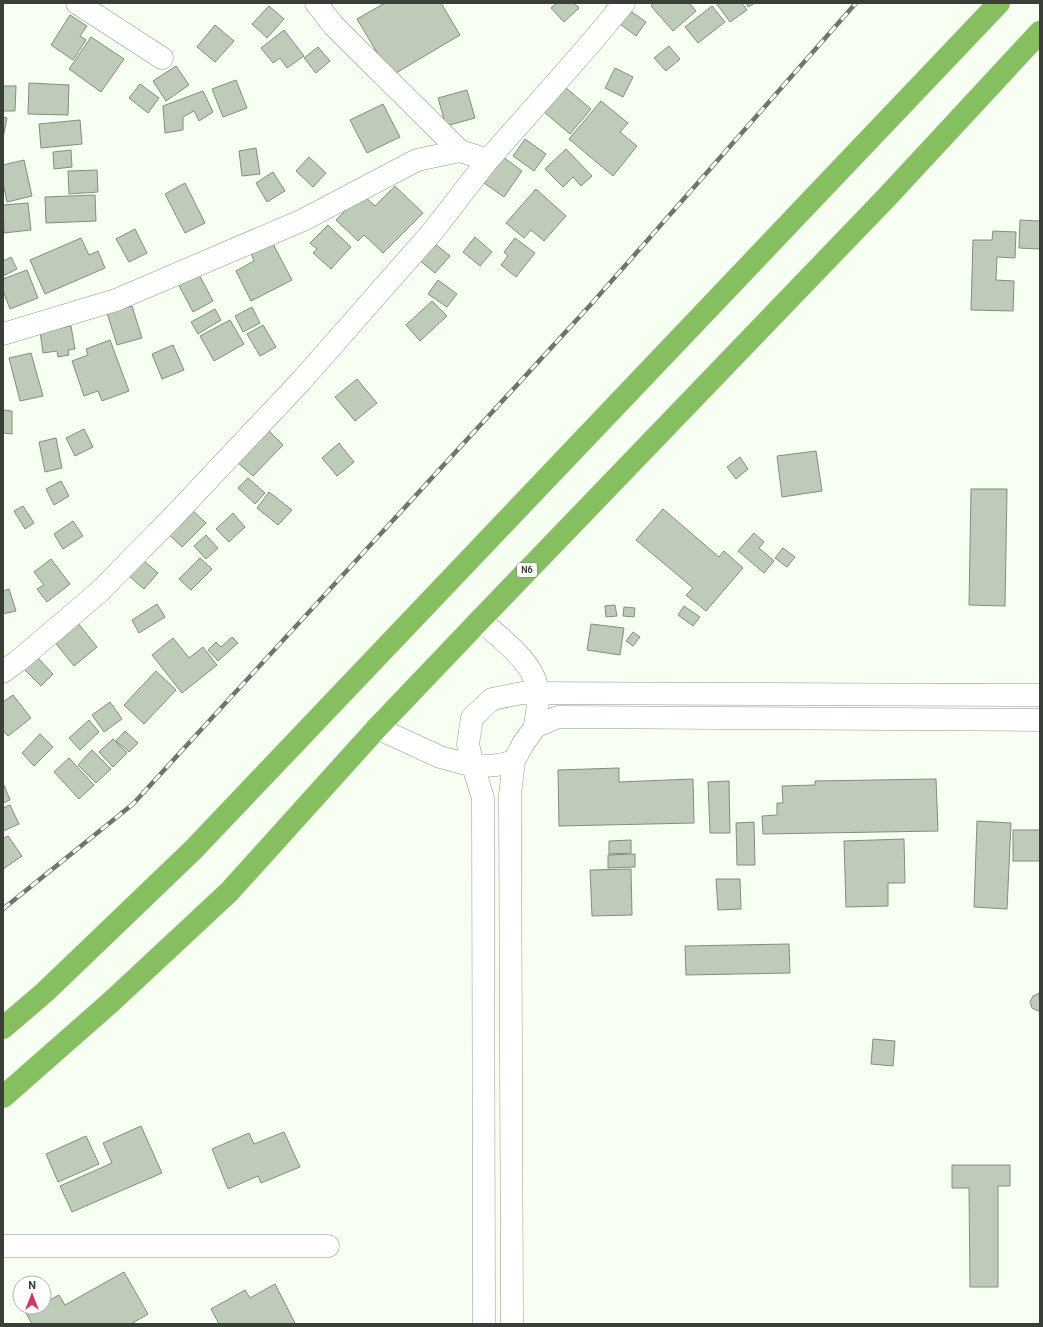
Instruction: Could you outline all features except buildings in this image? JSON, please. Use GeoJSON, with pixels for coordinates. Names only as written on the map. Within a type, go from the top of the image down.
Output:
{"type":"FeatureCollection","features":[{"type":"Feature","properties":{"kind":"highway"},"geometry":{"type":"LineString","coordinates":[[3,1028],[45,992],[193,850],[999,3]]}},
{"type":"Feature","properties":{"kind":"highway","name":"N6"},"geometry":{"type":"LineString","coordinates":[[3,1097],[111,1002],[229,892],[377,728],[887,197],[1040,32]]}},
{"type":"Feature","properties":{"kind":"street"},"geometry":{"type":"LineString","coordinates":[[77,3],[162,58]]}},
{"type":"Feature","properties":{"kind":"street"},"geometry":{"type":"LineString","coordinates":[[316,3],[334,26],[460,151],[488,160]]}},
{"type":"Feature","properties":{"kind":"street"},"geometry":{"type":"LineString","coordinates":[[3,672],[98,593],[182,508],[308,374],[433,231],[488,160],[591,43],[624,3]]}},
{"type":"Feature","properties":{"kind":"street"},"geometry":{"type":"LineString","coordinates":[[3,334],[116,300],[303,220],[417,160],[460,151]]}},
{"type":"Feature","properties":{"kind":"street"},"geometry":{"type":"LineString","coordinates":[[480,620],[518,654],[534,676],[538,693],[535,727],[514,760],[510,795],[512,1324]]}},
{"type":"Feature","properties":{"kind":"street"},"geometry":{"type":"LineString","coordinates":[[484,1324],[483,798],[468,744],[472,718],[492,699],[522,693],[1040,695]]}},
{"type":"Feature","properties":{"kind":"street"},"geometry":{"type":"LineString","coordinates":[[535,727],[558,717],[1040,720]]}},
{"type":"Feature","properties":{"kind":"street"},"geometry":{"type":"LineString","coordinates":[[377,728],[440,757],[473,766],[502,765],[514,760]]}},
{"type":"Feature","properties":{"kind":"street"},"geometry":{"type":"LineString","coordinates":[[3,1246],[328,1246]]}},
{"type":"Feature","properties":{"kind":"railway"},"geometry":{"type":"LineString","coordinates":[[3,909],[133,804],[594,301],[856,3]]}}]}
